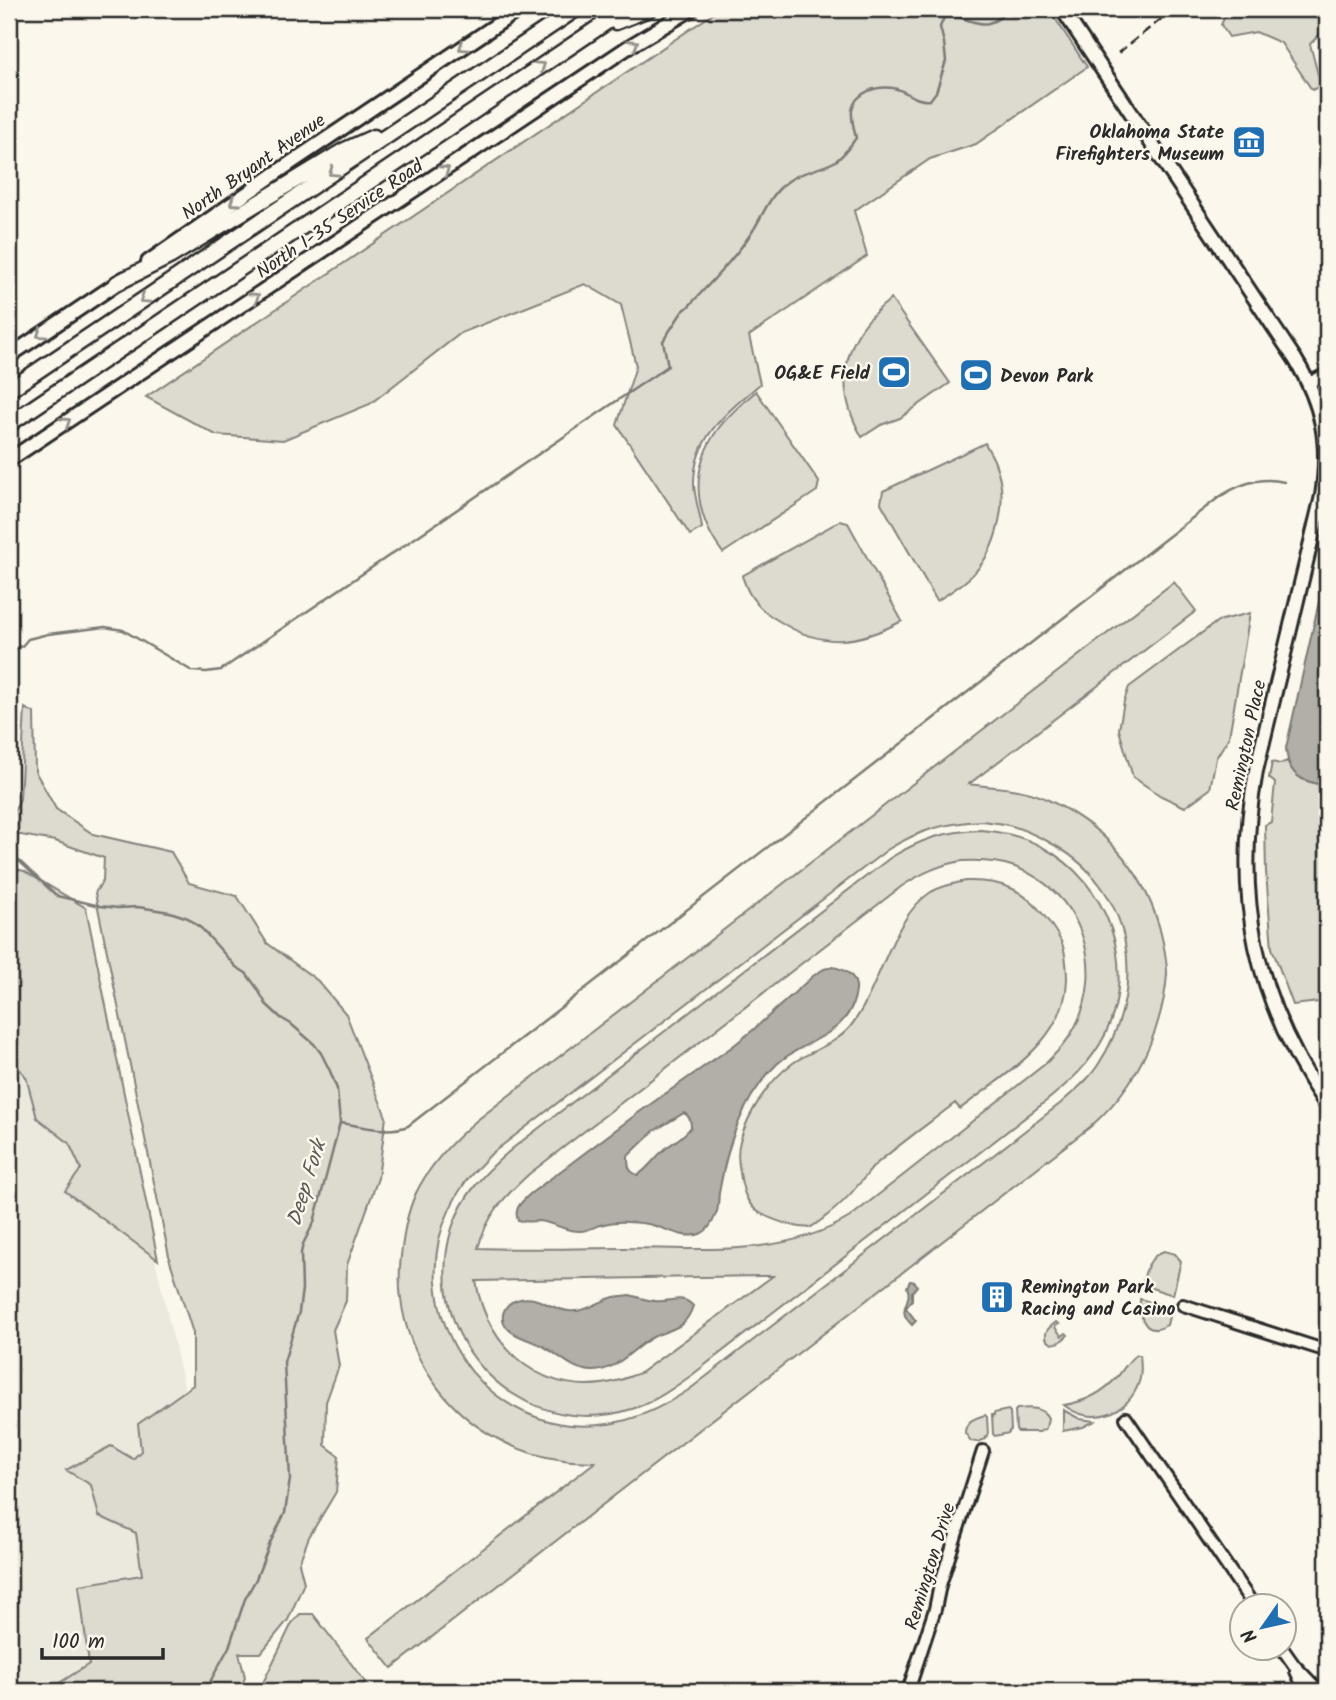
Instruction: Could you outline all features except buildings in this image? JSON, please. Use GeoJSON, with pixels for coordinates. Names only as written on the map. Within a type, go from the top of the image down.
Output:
{"type":"FeatureCollection","features":[{"type":"Feature","properties":{"kind":"highway"},"geometry":{"type":"LineString","coordinates":[[9,390],[576,9]]}},
{"type":"Feature","properties":{"kind":"highway"},"geometry":{"type":"LineString","coordinates":[[9,424],[626,9]]}},
{"type":"Feature","properties":{"kind":"highway"},"geometry":{"type":"LineString","coordinates":[[592,31],[649,9]]}},
{"type":"Feature","properties":{"kind":"highway"},"geometry":{"type":"LineString","coordinates":[[117,283],[171,256],[343,151],[410,120]]}},
{"type":"Feature","properties":{"kind":"main road","name":"North Bryant Avenue"},"geometry":{"type":"LineString","coordinates":[[9,356],[520,9]]}},
{"type":"Feature","properties":{"kind":"main road","name":"North I-35 Service Road"},"geometry":{"type":"LineString","coordinates":[[9,460],[630,46],[692,9]]}},
{"type":"Feature","properties":{"kind":"main road","name":"Remington Place"},"geometry":{"type":"LineString","coordinates":[[1062,9],[1282,338],[1315,395],[1322,421],[1326,449],[1325,477],[1256,771],[1250,815],[1247,873],[1253,931],[1271,1000],[1282,1029],[1327,1106]]}},
{"type":"Feature","properties":{"kind":"street"},"geometry":{"type":"LineString","coordinates":[[1309,383],[1327,374]]}},
{"type":"Feature","properties":{"kind":"street"},"geometry":{"type":"LineString","coordinates":[[1182,1305],[1327,1350]]}},
{"type":"Feature","properties":{"kind":"street"},"geometry":{"type":"LineString","coordinates":[[1126,1418],[1245,1592]]}},
{"type":"Feature","properties":{"kind":"street","name":"Remington Drive"},"geometry":{"type":"LineString","coordinates":[[908,1691],[984,1451]]}},
{"type":"Feature","properties":{"kind":"street"},"geometry":{"type":"LineString","coordinates":[[1292,1662],[1305,1691]]}},
{"type":"Feature","properties":{"kind":"street"},"geometry":{"type":"LineString","coordinates":[[1294,1665],[1320,1691]]}},
{"type":"Feature","properties":{"kind":"shaded area"},"geometry":{"type":"Polygon","coordinates":[[[720,9],[1049,9],[1087,67],[976,144],[930,159],[854,211],[867,256],[749,336],[760,384],[714,427],[699,453],[694,485],[702,528],[690,535],[617,425],[636,366],[621,305],[585,284],[461,333],[370,404],[283,440],[216,435],[146,397],[720,9]]]}},
{"type":"Feature","properties":{"kind":"shaded area"},"geometry":{"type":"Polygon","coordinates":[[[1226,9],[1327,9],[1327,27],[1310,44],[1321,86],[1312,90],[1281,43],[1256,32],[1229,37],[1221,25],[1226,9]]]}},
{"type":"Feature","properties":{"kind":"shaded area","name":"OG&E Field"},"geometry":{"type":"Polygon","coordinates":[[[891,299],[950,383],[900,418],[881,425],[862,437],[847,399],[847,362],[862,328],[891,299]]]}},
{"type":"Feature","properties":{"kind":"shaded area"},"geometry":{"type":"Polygon","coordinates":[[[756,391],[819,482],[817,491],[723,553],[713,538],[701,508],[699,476],[702,460],[718,429],[756,391]]]}},
{"type":"Feature","properties":{"kind":"shaded area"},"geometry":{"type":"Polygon","coordinates":[[[985,443],[995,463],[1001,493],[1001,509],[994,540],[978,568],[964,582],[937,601],[881,503],[883,491],[985,443]]]}},
{"type":"Feature","properties":{"kind":"shaded area"},"geometry":{"type":"Polygon","coordinates":[[[840,521],[848,523],[902,621],[870,635],[840,640],[810,636],[765,612],[750,595],[742,576],[840,521]]]}},
{"type":"Feature","properties":{"kind":"shaded area"},"geometry":{"type":"Polygon","coordinates":[[[1327,575],[1327,786],[1298,776],[1287,758],[1286,748],[1327,575]]]}},
{"type":"Feature","properties":{"kind":"shaded area"},"geometry":{"type":"Polygon","coordinates":[[[1174,582],[1196,611],[969,784],[1024,791],[1063,807],[1082,819],[1116,848],[1141,883],[1160,932],[1167,974],[1161,1010],[1150,1045],[1137,1071],[1120,1095],[1090,1127],[392,1668],[368,1638],[595,1462],[568,1461],[530,1453],[479,1428],[446,1398],[421,1362],[412,1342],[405,1321],[400,1285],[402,1248],[409,1212],[415,1195],[434,1164],[476,1121],[1174,582]],[[985,821],[932,829],[887,850],[491,1154],[469,1178],[454,1202],[441,1232],[436,1255],[436,1282],[442,1315],[454,1345],[472,1372],[495,1394],[522,1411],[552,1422],[584,1426],[618,1422],[647,1413],[664,1404],[690,1389],[1061,1103],[1090,1076],[1114,1035],[1124,1003],[1127,972],[1125,941],[1115,911],[1099,884],[1077,860],[1028,832],[985,821]]]}},
{"type":"Feature","properties":{"kind":"shaded area"},"geometry":{"type":"Polygon","coordinates":[[[1250,613],[1229,737],[1216,758],[1210,789],[1185,807],[1161,796],[1133,777],[1119,730],[1124,701],[1129,687],[1218,621],[1250,613]]]}},
{"type":"Feature","properties":{"kind":"shaded area"},"geometry":{"type":"Polygon","coordinates":[[[25,708],[34,713],[35,771],[56,809],[93,834],[171,852],[189,883],[237,896],[267,943],[318,981],[346,1014],[386,1117],[378,1178],[347,1265],[346,1301],[333,1330],[339,1366],[326,1402],[325,1445],[339,1456],[336,1492],[309,1537],[299,1563],[304,1583],[288,1620],[261,1653],[239,1653],[245,1677],[240,1691],[47,1691],[89,1664],[79,1585],[142,1575],[136,1533],[99,1516],[91,1485],[66,1470],[111,1446],[133,1459],[141,1451],[138,1424],[193,1385],[193,1333],[170,1261],[95,893],[103,880],[104,858],[55,841],[9,833],[9,822],[20,799],[25,708]]]}},
{"type":"Feature","properties":{"kind":"shaded area"},"geometry":{"type":"Polygon","coordinates":[[[1287,761],[1303,780],[1327,786],[1327,1001],[1293,1005],[1272,948],[1266,872],[1265,825],[1271,822],[1275,783],[1269,778],[1272,762],[1280,764],[1287,761]]]}},
{"type":"Feature","properties":{"kind":"shaded area"},"geometry":{"type":"Polygon","coordinates":[[[968,831],[1005,833],[1027,840],[1065,862],[1085,882],[1100,904],[1111,929],[1117,955],[1115,1009],[1099,1045],[1071,1080],[692,1375],[656,1399],[632,1409],[591,1416],[552,1411],[517,1396],[487,1373],[464,1343],[450,1308],[445,1269],[452,1228],[457,1216],[469,1194],[485,1174],[513,1148],[890,858],[934,837],[968,831]],[[962,861],[931,870],[902,886],[529,1174],[498,1207],[486,1226],[478,1248],[711,1249],[769,1245],[797,1239],[850,1217],[1045,1064],[1069,1038],[1084,1004],[1088,980],[1087,956],[1081,934],[1071,912],[1038,878],[1002,863],[962,861]],[[773,1276],[476,1281],[482,1306],[493,1329],[507,1349],[525,1365],[546,1377],[569,1383],[594,1385],[640,1373],[773,1276]]]}},
{"type":"Feature","properties":{"kind":"shaded area"},"geometry":{"type":"Polygon","coordinates":[[[9,867],[24,871],[86,908],[158,1260],[65,1191],[81,1169],[69,1143],[37,1118],[26,1077],[9,1056],[9,867]]]}},
{"type":"Feature","properties":{"kind":"shaded area"},"geometry":{"type":"Polygon","coordinates":[[[966,881],[991,882],[1021,893],[1038,908],[1056,932],[1066,959],[1067,977],[1064,999],[1057,1019],[1045,1037],[1013,1069],[960,1109],[955,1103],[895,1149],[875,1165],[842,1203],[811,1227],[778,1221],[755,1210],[745,1196],[738,1156],[744,1130],[754,1108],[784,1070],[800,1058],[830,1043],[850,1027],[870,994],[896,936],[917,903],[935,890],[966,881]]]}},
{"type":"Feature","properties":{"kind":"shaded area"},"geometry":{"type":"Polygon","coordinates":[[[9,943],[107,1050],[229,1582],[145,1691],[9,1691],[9,943]]]}},
{"type":"Feature","properties":{"kind":"shaded area"},"geometry":{"type":"Polygon","coordinates":[[[824,969],[841,969],[853,978],[856,989],[852,1006],[846,1017],[829,1033],[777,1064],[754,1093],[734,1134],[724,1168],[717,1212],[705,1231],[687,1235],[648,1224],[613,1222],[575,1231],[539,1221],[518,1220],[517,1209],[530,1194],[733,1046],[824,969]],[[684,1113],[654,1131],[628,1156],[632,1172],[638,1175],[688,1131],[691,1123],[684,1113]]]}},
{"type":"Feature","properties":{"kind":"shaded area"},"geometry":{"type":"Polygon","coordinates":[[[1164,1251],[1175,1254],[1181,1261],[1173,1295],[1142,1285],[1151,1260],[1164,1251]]]}},
{"type":"Feature","properties":{"kind":"shaded area"},"geometry":{"type":"Polygon","coordinates":[[[910,1281],[917,1286],[906,1308],[916,1321],[912,1325],[904,1310],[910,1281]]]}},
{"type":"Feature","properties":{"kind":"shaded area"},"geometry":{"type":"Polygon","coordinates":[[[630,1295],[654,1301],[680,1299],[693,1306],[682,1324],[653,1337],[618,1363],[602,1370],[585,1370],[572,1365],[541,1345],[511,1331],[503,1321],[506,1307],[520,1299],[535,1299],[562,1310],[575,1311],[614,1297],[630,1295]]]}},
{"type":"Feature","properties":{"kind":"shaded area"},"geometry":{"type":"Polygon","coordinates":[[[1140,1299],[1171,1308],[1167,1325],[1153,1329],[1145,1324],[1140,1299]]]}},
{"type":"Feature","properties":{"kind":"shaded area"},"geometry":{"type":"Polygon","coordinates":[[[1056,1322],[1059,1324],[1055,1326],[1056,1329],[1062,1336],[1066,1333],[1068,1335],[1060,1342],[1052,1344],[1047,1340],[1046,1334],[1056,1322]]]}},
{"type":"Feature","properties":{"kind":"shaded area"},"geometry":{"type":"Polygon","coordinates":[[[1136,1355],[1140,1355],[1139,1382],[1127,1402],[1118,1409],[1097,1416],[1075,1412],[1064,1405],[1087,1399],[1113,1382],[1136,1355]]]}},
{"type":"Feature","properties":{"kind":"shaded area"},"geometry":{"type":"Polygon","coordinates":[[[1017,1409],[1042,1411],[1048,1418],[1046,1428],[1039,1432],[1018,1432],[1017,1409]]]}},
{"type":"Feature","properties":{"kind":"shaded area"},"geometry":{"type":"Polygon","coordinates":[[[1008,1410],[1011,1430],[1009,1433],[995,1436],[992,1415],[1008,1410]]]}},
{"type":"Feature","properties":{"kind":"shaded area"},"geometry":{"type":"Polygon","coordinates":[[[1063,1410],[1080,1419],[1095,1421],[1083,1427],[1063,1431],[1063,1410]]]}},
{"type":"Feature","properties":{"kind":"shaded area"},"geometry":{"type":"Polygon","coordinates":[[[985,1415],[988,1436],[977,1442],[971,1441],[965,1433],[967,1426],[974,1419],[985,1415]]]}},
{"type":"Feature","properties":{"kind":"shaded area"},"geometry":{"type":"Polygon","coordinates":[[[300,1614],[313,1614],[372,1691],[259,1691],[292,1623],[300,1614]]]}},
{"type":"Feature","properties":{"kind":"waterway"},"geometry":{"type":"LineString","coordinates":[[9,648],[22,646],[28,639],[48,634],[105,627],[123,630],[192,671],[221,670],[668,366],[663,341],[682,312],[745,242],[776,192],[793,178],[837,160],[856,138],[852,110],[858,98],[868,91],[887,88],[930,100],[936,92],[946,61],[940,27],[945,15],[986,24],[1010,9]]}},
{"type":"Feature","properties":{"kind":"waterway"},"geometry":{"type":"LineString","coordinates":[[340,1123],[383,1129],[408,1126],[1218,498],[1249,483],[1267,480],[1284,482]]}},
{"type":"Feature","properties":{"kind":"waterway","name":"Deep Fork"},"geometry":{"type":"LineString","coordinates":[[9,856],[17,859],[57,896],[100,906],[138,907],[170,912],[188,918],[202,929],[236,967],[246,973],[266,1004],[314,1044],[321,1053],[337,1089],[340,1123],[314,1222],[303,1244],[299,1312],[284,1362],[290,1479],[285,1513],[245,1599],[229,1647],[205,1691]]}},
{"type":"Feature","properties":{"kind":"railway"},"geometry":{"type":"LineString","coordinates":[[1118,53],[1174,9]]}},
{"type":"Feature","properties":{"kind":"place","name":"Oklahoma State Firefighters Museum"},"geometry":{"type":"Point","coordinates":[1249,142]}},
{"type":"Feature","properties":{"kind":"place","name":"OG&E Field"},"geometry":{"type":"Point","coordinates":[894,372]}},
{"type":"Feature","properties":{"kind":"place","name":"Devon Park"},"geometry":{"type":"Point","coordinates":[976,375]}},
{"type":"Feature","properties":{"kind":"place","name":"Remington Park Racing and Casino"},"geometry":{"type":"Point","coordinates":[997,1297]}}]}
